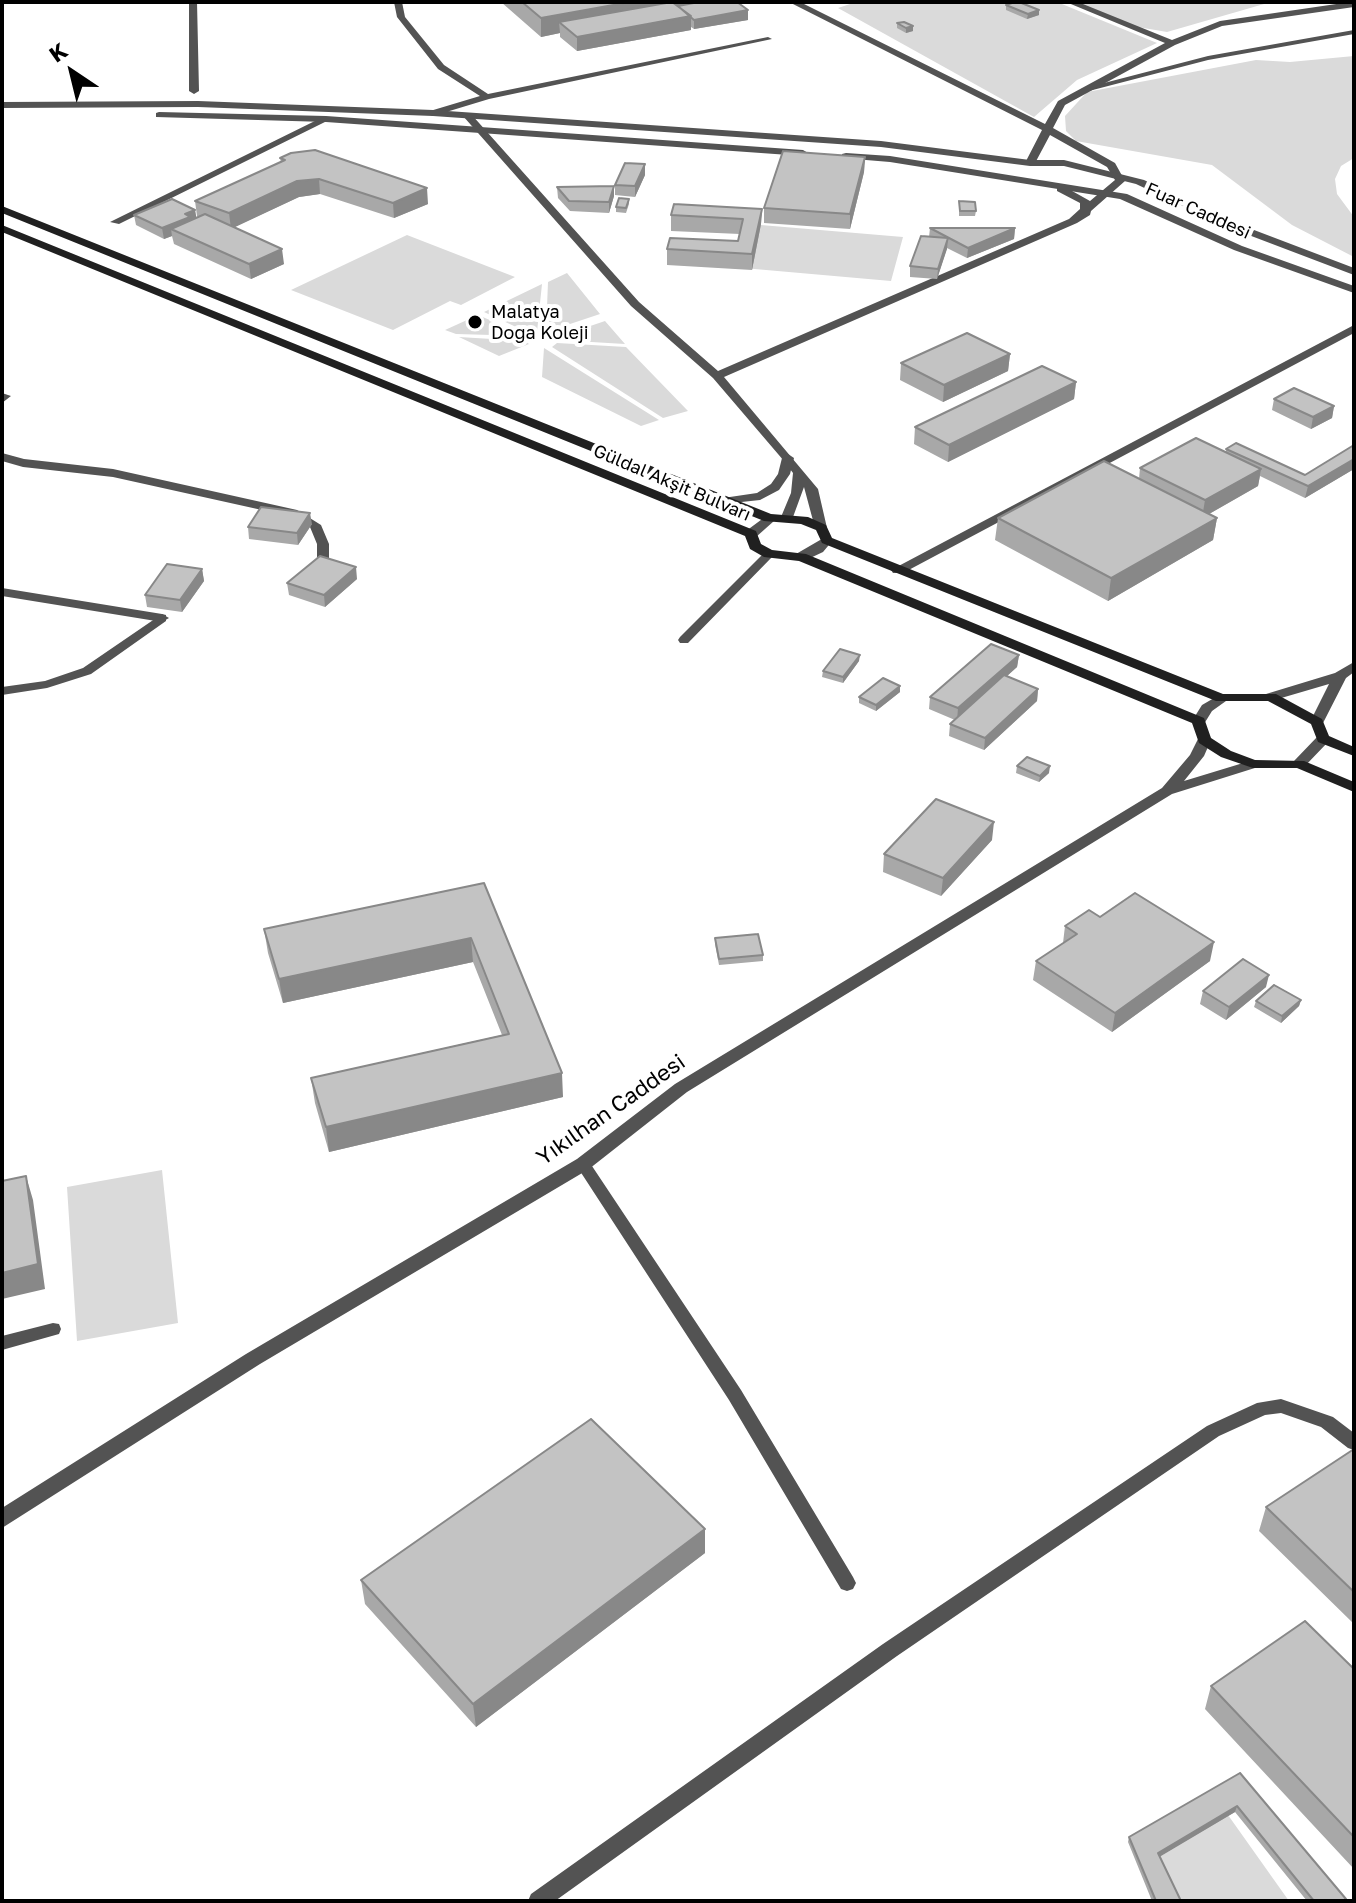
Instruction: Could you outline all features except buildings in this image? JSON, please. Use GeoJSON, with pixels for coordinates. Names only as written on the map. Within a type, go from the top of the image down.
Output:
{"type":"FeatureCollection","features":[{"type":"Feature","properties":{"kind":"main road","name":"Güldal Akşit Bulvarı"},"geometry":{"type":"LineString","coordinates":[[2,209],[769,518],[787,517],[898,570],[1221,698],[1271,697],[1317,722]]}},
{"type":"Feature","properties":{"kind":"main road","name":"Güldal Akşit Bulvarı"},"geometry":{"type":"LineString","coordinates":[[2,228],[751,534],[755,546],[769,554]]}},
{"type":"Feature","properties":{"kind":"main road"},"geometry":{"type":"LineString","coordinates":[[769,554],[801,557],[1199,721],[1204,740],[1253,764],[1299,764],[1354,787]]}},
{"type":"Feature","properties":{"kind":"main road"},"geometry":{"type":"LineString","coordinates":[[1317,722],[1323,739],[1354,752]]}},
{"type":"Feature","properties":{"kind":"street"},"geometry":{"type":"LineString","coordinates":[[193,2],[194,91]]}},
{"type":"Feature","properties":{"kind":"street"},"geometry":{"type":"LineString","coordinates":[[717,376],[941,281],[1086,213],[1120,181],[1120,175],[1111,165],[1045,128],[809,4],[793,2]]}},
{"type":"Feature","properties":{"kind":"street"},"geometry":{"type":"LineString","coordinates":[[1070,2],[1172,43]]}},
{"type":"Feature","properties":{"kind":"street"},"geometry":{"type":"LineString","coordinates":[[1299,2],[1312,8]]}},
{"type":"Feature","properties":{"kind":"street"},"geometry":{"type":"LineString","coordinates":[[1024,179],[1018,169],[1030,163],[1045,128],[1061,103],[1080,91],[1172,43],[1220,24],[1354,4]]}},
{"type":"Feature","properties":{"kind":"street"},"geometry":{"type":"LineString","coordinates":[[2,105],[198,104],[433,113],[881,144],[1030,163],[1064,163],[1120,175],[1229,224],[1354,272]]}},
{"type":"Feature","properties":{"kind":"street"},"geometry":{"type":"LineString","coordinates":[[2,115],[326,119],[811,154]]}},
{"type":"Feature","properties":{"kind":"street"},"geometry":{"type":"LineString","coordinates":[[468,116],[635,304],[717,376],[812,489],[824,534],[818,549],[801,557]]}},
{"type":"Feature","properties":{"kind":"street"},"geometry":{"type":"LineString","coordinates":[[115,222],[326,119]]}},
{"type":"Feature","properties":{"kind":"street","name":"Fuar Caddesi"},"geometry":{"type":"LineString","coordinates":[[827,155],[890,159],[1024,179],[1061,189],[1109,194],[1137,201],[1238,248],[1354,290]]}},
{"type":"Feature","properties":{"kind":"street"},"geometry":{"type":"LineString","coordinates":[[1061,189],[1085,202],[1086,213]]}},
{"type":"Feature","properties":{"kind":"street"},"geometry":{"type":"LineString","coordinates":[[898,570],[1354,328]]}},
{"type":"Feature","properties":{"kind":"street"},"geometry":{"type":"LineString","coordinates":[[2,457],[23,463],[113,473],[293,513],[315,525],[323,544],[322,565]]}},
{"type":"Feature","properties":{"kind":"street"},"geometry":{"type":"LineString","coordinates":[[727,501],[760,496],[775,487],[784,474],[788,458]]}},
{"type":"Feature","properties":{"kind":"street"},"geometry":{"type":"LineString","coordinates":[[787,517],[797,493],[799,473]]}},
{"type":"Feature","properties":{"kind":"street"},"geometry":{"type":"LineString","coordinates":[[751,534],[769,518]]}},
{"type":"Feature","properties":{"kind":"street"},"geometry":{"type":"LineString","coordinates":[[2,592],[162,618]]}},
{"type":"Feature","properties":{"kind":"street"},"geometry":{"type":"LineString","coordinates":[[1271,697],[1340,676],[1354,666]]}},
{"type":"Feature","properties":{"kind":"street"},"geometry":{"type":"LineString","coordinates":[[1317,722],[1340,676]]}},
{"type":"Feature","properties":{"kind":"street"},"geometry":{"type":"LineString","coordinates":[[1199,721],[1207,708],[1221,698]]}},
{"type":"Feature","properties":{"kind":"street"},"geometry":{"type":"LineString","coordinates":[[1299,764],[1323,739]]}},
{"type":"Feature","properties":{"kind":"street","name":"Yıkılhan Caddesi"},"geometry":{"type":"LineString","coordinates":[[1167,791],[1197,756],[1204,740]]}},
{"type":"Feature","properties":{"kind":"street","name":"Yıkılhan Caddesi"},"geometry":{"type":"LineString","coordinates":[[2,1519],[253,1359],[583,1164],[681,1088],[1167,791],[1253,764]]}},
{"type":"Feature","properties":{"kind":"lane"},"geometry":{"type":"LineString","coordinates":[[398,2],[401,17],[441,67],[487,97]]}},
{"type":"Feature","properties":{"kind":"lane"},"geometry":{"type":"LineString","coordinates":[[1080,91],[1208,58],[1354,32]]}},
{"type":"Feature","properties":{"kind":"lane"},"geometry":{"type":"LineString","coordinates":[[433,113],[487,97],[768,39]]}},
{"type":"Feature","properties":{"kind":"lane"},"geometry":{"type":"LineString","coordinates":[[684,640],[769,554]]}},
{"type":"Feature","properties":{"kind":"lane"},"geometry":{"type":"LineString","coordinates":[[2,691],[47,684],[87,671],[162,618]]}},
{"type":"Feature","properties":{"kind":"lane"},"geometry":{"type":"LineString","coordinates":[[583,1164],[735,1395],[847,1583]]}},
{"type":"Feature","properties":{"kind":"lane"},"geometry":{"type":"LineString","coordinates":[[2,1343],[53,1329]]}},
{"type":"Feature","properties":{"kind":"lane"},"geometry":{"type":"LineString","coordinates":[[538,1901],[890,1650],[1213,1431],[1263,1408],[1281,1406],[1327,1422],[1353,1440]]}},
{"type":"Feature","properties":{"kind":"shaded area"},"geometry":{"type":"Polygon","coordinates":[[[856,2],[1057,2],[1157,43],[1077,80],[1034,117],[838,8],[856,2]]]}},
{"type":"Feature","properties":{"kind":"shaded area"},"geometry":{"type":"Polygon","coordinates":[[[1076,2],[1271,2],[1167,32],[1132,26],[1076,2]]]}},
{"type":"Feature","properties":{"kind":"shaded area"},"geometry":{"type":"Polygon","coordinates":[[[1354,56],[1354,158],[1341,166],[1335,179],[1337,194],[1354,217],[1354,257],[1292,225],[1212,165],[1076,141],[1066,131],[1065,116],[1087,92],[1256,60],[1290,62],[1354,56]]]}},
{"type":"Feature","properties":{"kind":"shaded area"},"geometry":{"type":"Polygon","coordinates":[[[749,224],[903,237],[891,281],[732,267],[749,224]]]}},
{"type":"Feature","properties":{"kind":"shaded area"},"geometry":{"type":"Polygon","coordinates":[[[407,235],[515,277],[461,305],[450,301],[393,330],[291,290],[407,235]]]}},
{"type":"Feature","properties":{"kind":"shaded area"},"geometry":{"type":"Polygon","coordinates":[[[567,273],[600,314],[546,332],[548,282],[567,273]]]}},
{"type":"Feature","properties":{"kind":"shaded area"},"geometry":{"type":"Polygon","coordinates":[[[542,284],[537,332],[531,334],[484,312],[542,284]]]}},
{"type":"Feature","properties":{"kind":"shaded area"},"geometry":{"type":"Polygon","coordinates":[[[478,315],[527,336],[456,334],[445,330],[478,315]]]}},
{"type":"Feature","properties":{"kind":"shaded area"},"geometry":{"type":"Polygon","coordinates":[[[605,321],[625,344],[558,340],[558,337],[605,321]]]}},
{"type":"Feature","properties":{"kind":"shaded area"},"geometry":{"type":"Polygon","coordinates":[[[459,337],[525,341],[529,344],[499,356],[459,337]]]}},
{"type":"Feature","properties":{"kind":"shaded area"},"geometry":{"type":"Polygon","coordinates":[[[557,343],[626,347],[688,411],[663,418],[552,347],[557,343]]]}},
{"type":"Feature","properties":{"kind":"shaded area"},"geometry":{"type":"Polygon","coordinates":[[[544,348],[659,420],[641,426],[542,377],[544,348]]]}},
{"type":"Feature","properties":{"kind":"shaded area"},"geometry":{"type":"Polygon","coordinates":[[[162,1170],[178,1323],[77,1341],[67,1187],[162,1170]]]}},
{"type":"Feature","properties":{"kind":"shaded area"},"geometry":{"type":"Polygon","coordinates":[[[1228,1815],[1289,1901],[1176,1901],[1156,1859],[1228,1815]]]}},
{"type":"Feature","properties":{"kind":"place","name":"Malatya Doğa Koleji"},"geometry":{"type":"Point","coordinates":[475,322]}}]}
